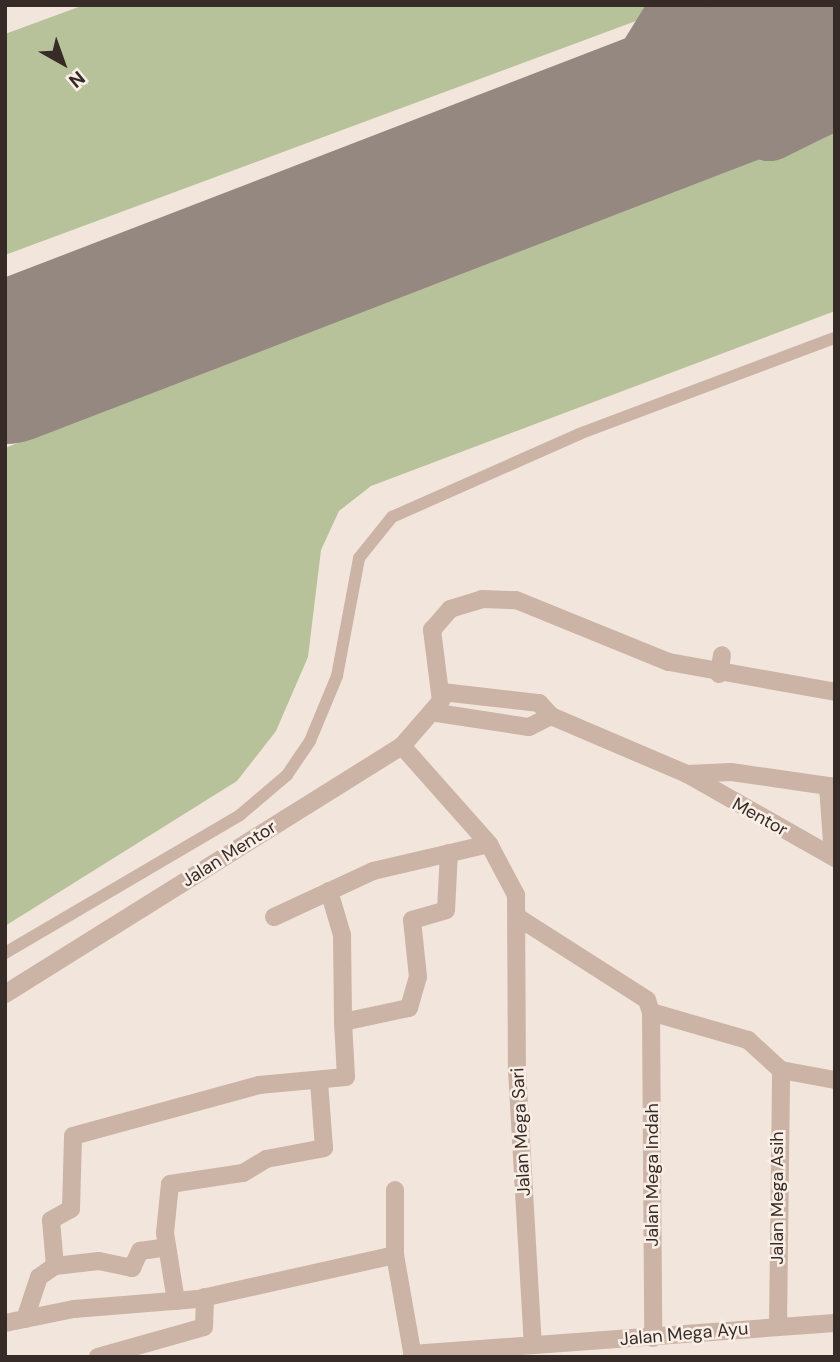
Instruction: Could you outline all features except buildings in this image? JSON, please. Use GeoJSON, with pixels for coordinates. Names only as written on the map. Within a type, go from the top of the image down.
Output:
{"type":"FeatureCollection","features":[{"type":"Feature","properties":{"kind":"street"},"geometry":{"type":"LineString","coordinates":[[551,716],[529,727],[439,695],[432,656],[432,630],[450,609],[482,599],[516,600],[669,662],[719,674],[835,692]]}},
{"type":"Feature","properties":{"kind":"street"},"geometry":{"type":"LineString","coordinates":[[719,674],[722,655]]}},
{"type":"Feature","properties":{"kind":"street","name":"Mentor"},"geometry":{"type":"LineString","coordinates":[[439,695],[539,704],[551,716],[687,774],[834,857]]}},
{"type":"Feature","properties":{"kind":"street","name":"Jalan Mentor"},"geometry":{"type":"LineString","coordinates":[[5,994],[402,746],[439,695]]}},
{"type":"Feature","properties":{"kind":"street","name":"Jalan Mega Sari"},"geometry":{"type":"LineString","coordinates":[[402,746],[489,844],[512,883],[519,918],[517,1070],[533,1345]]}},
{"type":"Feature","properties":{"kind":"street","name":"Mentor"},"geometry":{"type":"LineString","coordinates":[[687,774],[731,772],[832,786]]}},
{"type":"Feature","properties":{"kind":"street"},"geometry":{"type":"LineString","coordinates":[[832,786],[834,857]]}},
{"type":"Feature","properties":{"kind":"street"},"geometry":{"type":"LineString","coordinates":[[274,917],[373,871],[489,844]]}},
{"type":"Feature","properties":{"kind":"street"},"geometry":{"type":"LineString","coordinates":[[344,1022],[410,1008],[418,977],[412,920],[446,910],[449,853]]}},
{"type":"Feature","properties":{"kind":"street"},"geometry":{"type":"LineString","coordinates":[[55,1266],[51,1220],[71,1209],[76,1134],[259,1085],[346,1077],[342,934],[329,891]]}},
{"type":"Feature","properties":{"kind":"street"},"geometry":{"type":"LineString","coordinates":[[519,918],[647,1000],[651,1012],[748,1040],[781,1070],[835,1080]]}},
{"type":"Feature","properties":{"kind":"street","name":"Jalan Mega Indah"},"geometry":{"type":"LineString","coordinates":[[651,1012],[653,1338]]}},
{"type":"Feature","properties":{"kind":"street","name":"Jalan Mega Asih"},"geometry":{"type":"LineString","coordinates":[[778,1326],[781,1070]]}},
{"type":"Feature","properties":{"kind":"street"},"geometry":{"type":"LineString","coordinates":[[176,1301],[167,1247],[170,1184],[243,1172],[266,1158],[324,1148],[319,1080]]}},
{"type":"Feature","properties":{"kind":"street"},"geometry":{"type":"LineString","coordinates":[[395,1190],[395,1255],[413,1355]]}},
{"type":"Feature","properties":{"kind":"street"},"geometry":{"type":"LineString","coordinates":[[26,1319],[39,1277],[55,1266],[99,1261],[132,1268],[140,1251],[167,1247]]}},
{"type":"Feature","properties":{"kind":"street"},"geometry":{"type":"LineString","coordinates":[[5,1323],[205,1297],[395,1255]]}},
{"type":"Feature","properties":{"kind":"street"},"geometry":{"type":"LineString","coordinates":[[98,1357],[204,1327],[205,1297]]}},
{"type":"Feature","properties":{"kind":"street","name":"Jalan Mega Ayu"},"geometry":{"type":"LineString","coordinates":[[413,1355],[835,1323]]}},
{"type":"Feature","properties":{"kind":"lane"},"geometry":{"type":"LineString","coordinates":[[5,953],[240,814],[287,775],[310,741],[337,676],[359,558],[392,517],[579,434],[835,338]]}},
{"type":"Feature","properties":{"kind":"green space"},"geometry":{"type":"Polygon","coordinates":[[[84,5],[679,5],[5,255],[5,34],[84,5]]]}},
{"type":"Feature","properties":{"kind":"green space"},"geometry":{"type":"Polygon","coordinates":[[[835,127],[835,311],[371,486],[339,511],[321,550],[308,657],[276,731],[237,781],[5,926],[5,448],[835,127]]]}},
{"type":"Feature","properties":{"kind":"taxiway"},"geometry":{"type":"LineString","coordinates":[[605,131],[683,5]]}},
{"type":"Feature","properties":{"kind":"taxiway"},"geometry":{"type":"LineString","coordinates":[[832,5],[835,11]]}},
{"type":"Feature","properties":{"kind":"taxiway"},"geometry":{"type":"LineString","coordinates":[[640,118],[690,106],[769,128],[816,105],[835,74]]}},
{"type":"Feature","properties":{"kind":"runway"},"geometry":{"type":"LineString","coordinates":[[5,363],[835,43]]}}]}
